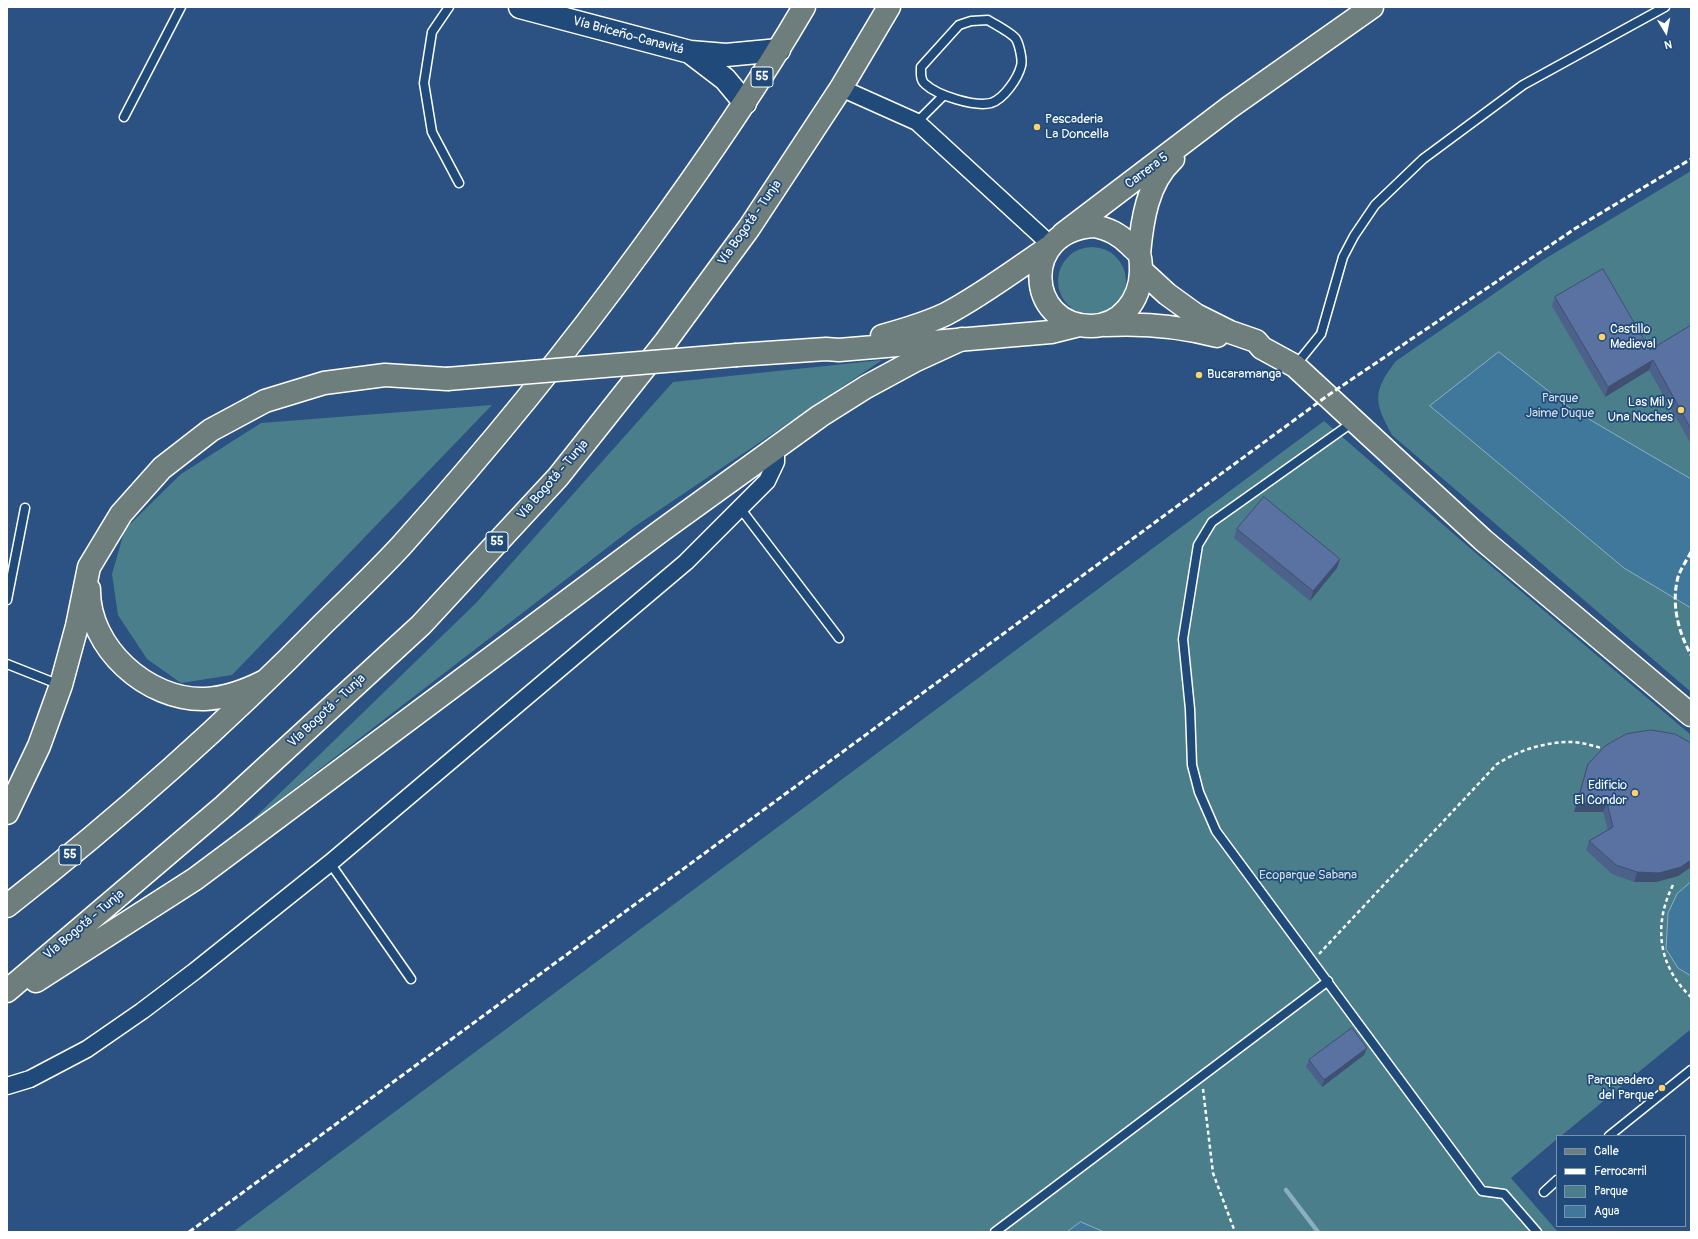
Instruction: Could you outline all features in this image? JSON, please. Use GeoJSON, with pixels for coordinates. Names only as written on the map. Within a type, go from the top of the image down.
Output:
{"type":"FeatureCollection","features":[{"type":"Feature","properties":{"kind":"main road","name":"Vía Briceño-Canavitá"},"geometry":{"type":"LineString","coordinates":[[520,7],[690,52]]}},
{"type":"Feature","properties":{"kind":"main road","name":"55"},"geometry":{"type":"LineString","coordinates":[[7,906],[131,803],[268,680],[399,548],[492,440],[582,331],[708,160],[779,50],[804,7]]}},
{"type":"Feature","properties":{"kind":"main road","name":"Vía Bogotá - Tunja"},"geometry":{"type":"LineString","coordinates":[[7,991],[224,806],[421,625],[552,483],[684,316],[749,228],[841,88],[889,7]]}},
{"type":"Feature","properties":{"kind":"main road","name":"Carrera 5"},"geometry":{"type":"LineString","coordinates":[[1055,242],[1230,107],[1372,7]]}},
{"type":"Feature","properties":{"kind":"main road"},"geometry":{"type":"LineString","coordinates":[[690,52],[726,55],[779,50]]}},
{"type":"Feature","properties":{"kind":"main road"},"geometry":{"type":"LineString","coordinates":[[690,52],[703,60],[725,79],[745,103]]}},
{"type":"Feature","properties":{"kind":"main road","name":"Carrera 5"},"geometry":{"type":"LineString","coordinates":[[1140,262],[1142,224],[1150,195],[1163,168],[1230,107]]}},
{"type":"Feature","properties":{"kind":"main road"},"geometry":{"type":"LineString","coordinates":[[826,349],[838,340],[876,337],[914,327],[945,314],[980,294],[1055,242],[1083,227],[1104,228],[1123,238],[1140,262],[1167,294],[1196,315],[1230,332],[1256,341],[1262,348],[1295,366],[1483,540],[1691,714]]}},
{"type":"Feature","properties":{"kind":"main road"},"geometry":{"type":"LineString","coordinates":[[1055,242],[1041,265],[1041,285],[1048,303],[1061,317],[1079,324]]}},
{"type":"Feature","properties":{"kind":"main road"},"geometry":{"type":"LineString","coordinates":[[1102,325],[1123,314],[1132,305],[1137,294],[1140,262]]}},
{"type":"Feature","properties":{"kind":"main road"},"geometry":{"type":"LineString","coordinates":[[7,813],[39,746],[61,685],[77,626],[89,566],[121,514],[162,468],[211,430],[265,401],[324,383],[385,375],[447,379],[737,355],[826,349],[839,350],[1050,332],[1079,324],[1102,325],[1139,323],[1188,328],[1228,339],[1252,349],[1262,348]]}},
{"type":"Feature","properties":{"kind":"main road"},"geometry":{"type":"LineString","coordinates":[[7,1001],[195,879],[776,446],[866,387],[914,361],[962,339]]}},
{"type":"Feature","properties":{"kind":"main road"},"geometry":{"type":"LineString","coordinates":[[89,566],[89,599],[98,631],[116,659],[142,680],[172,694],[205,699],[238,694],[268,680]]}},
{"type":"Feature","properties":{"kind":"street"},"geometry":{"type":"LineString","coordinates":[[841,88],[918,122],[1055,242]]}},
{"type":"Feature","properties":{"kind":"street"},"geometry":{"type":"LineString","coordinates":[[7,1086],[30,1079],[87,1049],[142,1011],[195,971],[330,863],[686,562],[762,487],[772,473],[776,462],[776,446]]}},
{"type":"Feature","properties":{"kind":"lane"},"geometry":{"type":"LineString","coordinates":[[124,117],[180,7]]}},
{"type":"Feature","properties":{"kind":"lane"},"geometry":{"type":"LineString","coordinates":[[449,7],[432,32],[424,83],[432,132],[459,183]]}},
{"type":"Feature","properties":{"kind":"lane"},"geometry":{"type":"LineString","coordinates":[[1295,366],[1321,334],[1343,257],[1354,236],[1375,204],[1423,160],[1523,85],[1665,7]]}},
{"type":"Feature","properties":{"kind":"lane"},"geometry":{"type":"LineString","coordinates":[[988,20],[1016,38],[1022,65],[1008,91],[992,103],[974,105],[944,95],[925,84],[921,78],[921,67],[959,25],[971,21],[988,20]]}},
{"type":"Feature","properties":{"kind":"lane"},"geometry":{"type":"LineString","coordinates":[[918,122],[944,95]]}},
{"type":"Feature","properties":{"kind":"lane"},"geometry":{"type":"LineString","coordinates":[[1354,422],[1212,522],[1198,545],[1182,639],[1190,709],[1192,765],[1199,792],[1216,831],[1313,960],[1482,1191],[1504,1194],[1537,1232]]}},
{"type":"Feature","properties":{"kind":"lane"},"geometry":{"type":"LineString","coordinates":[[7,600],[25,508]]}},
{"type":"Feature","properties":{"kind":"lane"},"geometry":{"type":"LineString","coordinates":[[740,508],[839,638]]}},
{"type":"Feature","properties":{"kind":"lane"},"geometry":{"type":"LineString","coordinates":[[7,664],[61,685]]}},
{"type":"Feature","properties":{"kind":"lane"},"geometry":{"type":"LineString","coordinates":[[330,863],[411,979]]}},
{"type":"Feature","properties":{"kind":"lane"},"geometry":{"type":"LineString","coordinates":[[995,1232],[1328,981]]}},
{"type":"Feature","properties":{"kind":"lane"},"geometry":{"type":"LineString","coordinates":[[1610,1135],[1691,1070]]}},
{"type":"Feature","properties":{"kind":"lane"},"geometry":{"type":"LineString","coordinates":[[1544,1192],[1556,1181]]}},
{"type":"Feature","properties":{"kind":"path"},"geometry":{"type":"LineString","coordinates":[[1313,960],[1497,764],[1515,753],[1538,746],[1572,742],[1607,749]]}},
{"type":"Feature","properties":{"kind":"path"},"geometry":{"type":"LineString","coordinates":[[1673,885],[1666,898],[1661,923],[1662,944],[1666,964],[1678,986],[1691,998]]}},
{"type":"Feature","properties":{"kind":"path"},"geometry":{"type":"LineString","coordinates":[[1202,1076],[1213,1172],[1234,1232]]}},
{"type":"Feature","properties":{"kind":"green space","name":"Parque Jaime Duque"},"geometry":{"type":"Polygon","coordinates":[[[1691,171],[1691,692],[1392,435],[1382,414],[1378,397],[1379,389],[1383,381],[1396,361],[1543,260],[1691,171]]]}},
{"type":"Feature","properties":{"kind":"green space"},"geometry":{"type":"Polygon","coordinates":[[[1085,247],[1099,247],[1111,252],[1121,262],[1126,274],[1126,288],[1121,300],[1111,310],[1099,315],[1085,315],[1073,310],[1063,300],[1058,288],[1058,274],[1063,262],[1073,252],[1085,247]]]}},
{"type":"Feature","properties":{"kind":"green space"},"geometry":{"type":"Polygon","coordinates":[[[882,360],[634,527],[247,825],[476,603],[673,382],[882,360]]]}},
{"type":"Feature","properties":{"kind":"green space"},"geometry":{"type":"Polygon","coordinates":[[[492,405],[232,675],[181,683],[147,659],[118,615],[112,574],[125,529],[181,474],[261,423],[492,405]]]}},
{"type":"Feature","properties":{"kind":"green space","name":"Ecoparque Sabana"},"geometry":{"type":"Polygon","coordinates":[[[1324,421],[1471,549],[1691,735],[1691,1029],[1562,1135],[1556,1135],[1556,1140],[1511,1178],[1558,1232],[233,1232],[1324,421]]]}},
{"type":"Feature","properties":{"kind":"water"},"geometry":{"type":"Polygon","coordinates":[[[1499,352],[1570,408],[1691,479],[1691,608],[1624,568],[1430,406],[1499,352]]]}},
{"type":"Feature","properties":{"kind":"water"},"geometry":{"type":"Polygon","coordinates":[[[1691,882],[1691,976],[1678,968],[1666,949],[1668,913],[1677,894],[1691,882]]]}},
{"type":"Feature","properties":{"kind":"water"},"geometry":{"type":"Polygon","coordinates":[[[1081,1222],[1102,1231],[1103,1232],[1067,1232],[1081,1222]]]}},
{"type":"Feature","properties":{"kind":"building"},"geometry":{"type":"Polygon","coordinates":[[[1603,269],[1650,350],[1691,325],[1691,429],[1653,360],[1608,387],[1555,297],[1603,269]]]}},
{"type":"Feature","properties":{"kind":"building"},"geometry":{"type":"Polygon","coordinates":[[[1264,497],[1340,559],[1313,591],[1237,529],[1264,497]]]}},
{"type":"Feature","properties":{"kind":"building","name":"Edificio El Condor"},"geometry":{"type":"Polygon","coordinates":[[[1651,730],[1675,734],[1691,743],[1691,860],[1681,867],[1659,873],[1637,872],[1616,865],[1589,841],[1613,827],[1607,803],[1577,803],[1588,764],[1605,746],[1626,734],[1651,730]]]}},
{"type":"Feature","properties":{"kind":"building"},"geometry":{"type":"Polygon","coordinates":[[[1352,1028],[1367,1048],[1324,1080],[1309,1060],[1352,1028]]]}},
{"type":"Feature","properties":{"kind":"waterway"},"geometry":{"type":"LineString","coordinates":[[1286,1190],[1318,1232]]}},
{"type":"Feature","properties":{"kind":"railway"},"geometry":{"type":"LineString","coordinates":[[189,1232],[1327,396],[1576,228],[1691,159]]}},
{"type":"Feature","properties":{"kind":"railway"},"geometry":{"type":"LineString","coordinates":[[1691,552],[1678,577],[1675,597],[1679,627],[1691,655]]}},
{"type":"Feature","properties":{"kind":"place","name":"Pescaderia La Doncella"},"geometry":{"type":"Point","coordinates":[1037,127]}},
{"type":"Feature","properties":{"kind":"place","name":"Castillo Medieval"},"geometry":{"type":"Point","coordinates":[1602,337]}},
{"type":"Feature","properties":{"kind":"place","name":"Bucaramanga"},"geometry":{"type":"Point","coordinates":[1199,375]}},
{"type":"Feature","properties":{"kind":"place","name":"Las Mil y Una Noches"},"geometry":{"type":"Point","coordinates":[1681,410]}},
{"type":"Feature","properties":{"kind":"place","name":"Edificio El Condor"},"geometry":{"type":"Point","coordinates":[1635,793]}},
{"type":"Feature","properties":{"kind":"place","name":"Parqueadero del Parque"},"geometry":{"type":"Point","coordinates":[1662,1088]}}]}
